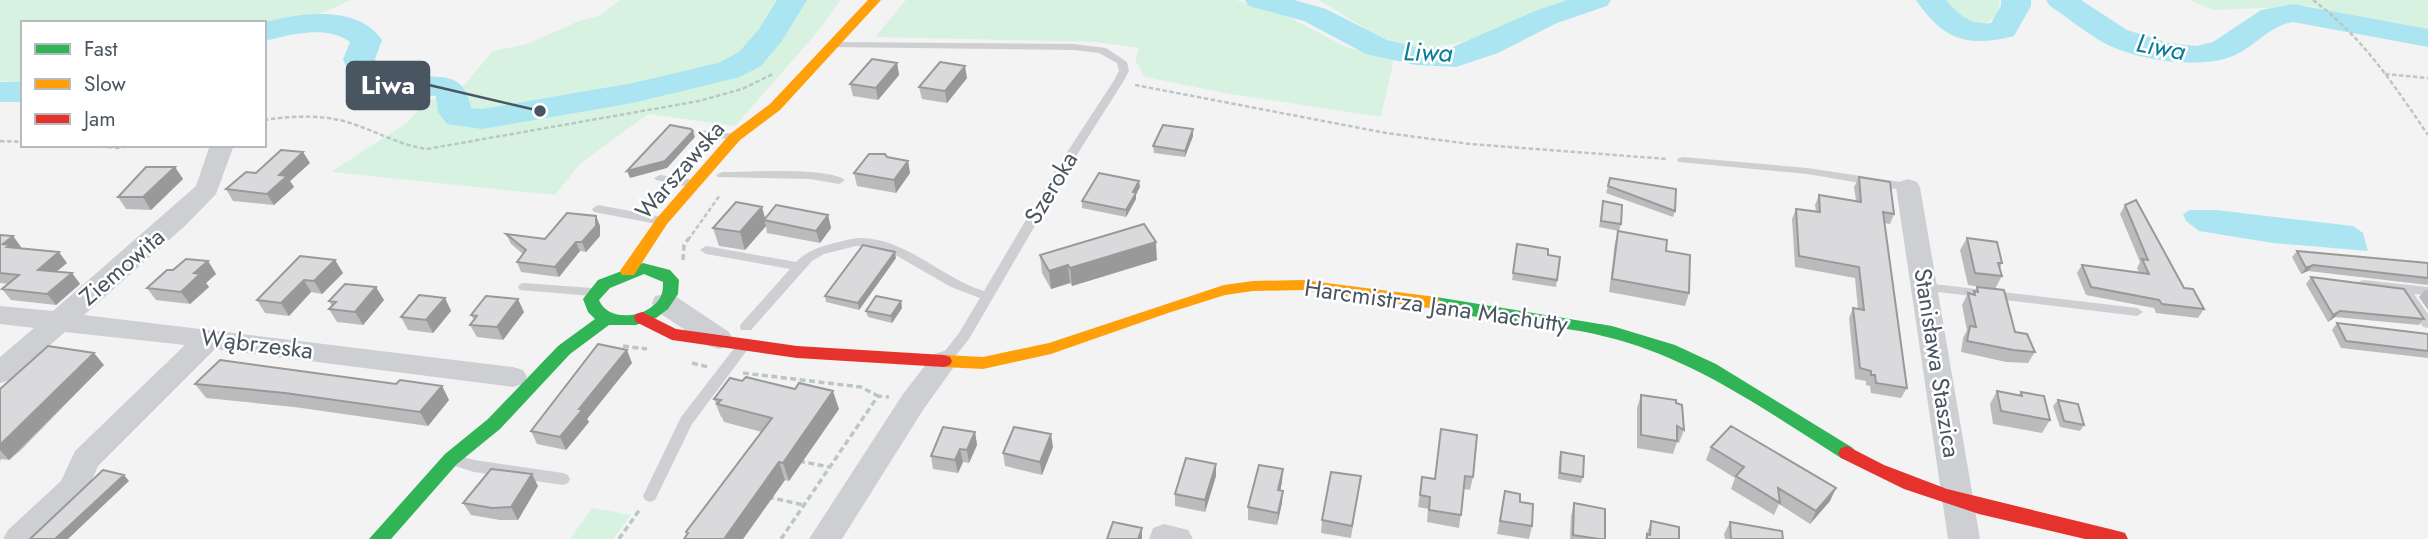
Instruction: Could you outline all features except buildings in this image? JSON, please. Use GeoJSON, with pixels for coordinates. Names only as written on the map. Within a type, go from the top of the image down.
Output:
{"type":"FeatureCollection","features":[{"type":"Feature","properties":{"kind":"street","name":"Warszawska"},"geometry":{"type":"LineString","coordinates":[[628,271],[662,220],[735,137],[775,107],[875,0]]}},
{"type":"Feature","properties":{"kind":"street","name":"Warszawska"},"geometry":{"type":"LineString","coordinates":[[683,221],[729,176],[775,107]]}},
{"type":"Feature","properties":{"kind":"street","name":"Ziemowita"},"geometry":{"type":"LineString","coordinates":[[0,373],[178,218],[207,188],[221,147]]}},
{"type":"Feature","properties":{"kind":"street","name":"Stanisława Staszica"},"geometry":{"type":"LineString","coordinates":[[1908,187],[1964,539]]}},
{"type":"Feature","properties":{"kind":"street"},"geometry":{"type":"LineString","coordinates":[[660,263],[673,283],[672,293],[665,303],[642,317],[629,321],[606,319],[598,315],[590,303],[603,284],[628,271],[660,263]]}},
{"type":"Feature","properties":{"kind":"street","name":"Harcmistrza Jana Machutty"},"geometry":{"type":"LineString","coordinates":[[642,317],[672,334],[797,352],[983,363],[1040,351],[1224,290],[1274,285],[1342,290],[1612,332],[1669,349],[1710,368],[1873,470],[1959,500],[2119,539]]}},
{"type":"Feature","properties":{"kind":"street","name":"Harcmistrza Jana Machutty"},"geometry":{"type":"LineString","coordinates":[[665,303],[732,342]]}},
{"type":"Feature","properties":{"kind":"street","name":"Wąbrzeska"},"geometry":{"type":"LineString","coordinates":[[0,315],[209,338],[511,380]]}},
{"type":"Feature","properties":{"kind":"street"},"geometry":{"type":"LineString","coordinates":[[379,539],[451,460],[494,424],[564,350],[606,319]]}},
{"type":"Feature","properties":{"kind":"street"},"geometry":{"type":"LineString","coordinates":[[19,539],[73,489],[86,459],[209,338]]}},
{"type":"Feature","properties":{"kind":"street"},"geometry":{"type":"LineString","coordinates":[[825,539],[913,402],[944,361]]}},
{"type":"Feature","properties":{"kind":"street"},"geometry":{"type":"LineString","coordinates":[[451,460],[483,411]]}},
{"type":"Feature","properties":{"kind":"lane"},"geometry":{"type":"LineString","coordinates":[[835,45],[1046,46],[1101,50],[1122,62],[1124,71],[1118,82]]}},
{"type":"Feature","properties":{"kind":"lane","name":"Szeroka"},"geometry":{"type":"LineString","coordinates":[[944,361],[964,336],[1118,82]]}},
{"type":"Feature","properties":{"kind":"lane"},"geometry":{"type":"LineString","coordinates":[[700,133],[735,137]]}},
{"type":"Feature","properties":{"kind":"lane"},"geometry":{"type":"LineString","coordinates":[[1683,160],[1807,171],[1908,187]]}},
{"type":"Feature","properties":{"kind":"lane"},"geometry":{"type":"LineString","coordinates":[[729,176],[810,176],[839,180]]}},
{"type":"Feature","properties":{"kind":"lane"},"geometry":{"type":"LineString","coordinates":[[660,178],[694,184]]}},
{"type":"Feature","properties":{"kind":"lane"},"geometry":{"type":"LineString","coordinates":[[598,209],[662,220]]}},
{"type":"Feature","properties":{"kind":"lane"},"geometry":{"type":"LineString","coordinates":[[746,327],[811,252],[861,241],[894,248],[936,276],[969,293],[987,296]]}},
{"type":"Feature","properties":{"kind":"lane"},"geometry":{"type":"LineString","coordinates":[[706,250],[799,267]]}},
{"type":"Feature","properties":{"kind":"lane"},"geometry":{"type":"LineString","coordinates":[[2349,283],[2428,291]]}},
{"type":"Feature","properties":{"kind":"lane"},"geometry":{"type":"LineString","coordinates":[[524,287],[590,303]]}},
{"type":"Feature","properties":{"kind":"lane"},"geometry":{"type":"LineString","coordinates":[[1925,287],[2137,312]]}},
{"type":"Feature","properties":{"kind":"lane"},"geometry":{"type":"LineString","coordinates":[[2404,289],[2428,324]]}},
{"type":"Feature","properties":{"kind":"lane"},"geometry":{"type":"LineString","coordinates":[[650,496],[686,421],[725,371],[732,342]]}},
{"type":"Feature","properties":{"kind":"lane"},"geometry":{"type":"LineString","coordinates":[[451,460],[474,466],[564,479]]}},
{"type":"Feature","properties":{"kind":"path"},"geometry":{"type":"LineString","coordinates":[[2313,0],[2328,10],[2353,36],[2385,74],[2428,135]]}},
{"type":"Feature","properties":{"kind":"path"},"geometry":{"type":"LineString","coordinates":[[266,120],[288,117],[348,122],[408,147],[427,149],[699,101],[742,89],[783,68]]}},
{"type":"Feature","properties":{"kind":"path"},"geometry":{"type":"LineString","coordinates":[[2385,74],[2428,78]]}},
{"type":"Feature","properties":{"kind":"path"},"geometry":{"type":"LineString","coordinates":[[1118,82],[1386,133],[1470,144],[1683,160]]}},
{"type":"Feature","properties":{"kind":"path"},"geometry":{"type":"LineString","coordinates":[[0,141],[21,142]]}},
{"type":"Feature","properties":{"kind":"path"},"geometry":{"type":"LineString","coordinates":[[105,147],[124,147]]}},
{"type":"Feature","properties":{"kind":"path"},"geometry":{"type":"LineString","coordinates":[[688,267],[682,260],[684,245],[729,176]]}},
{"type":"Feature","properties":{"kind":"path"},"geometry":{"type":"LineString","coordinates":[[688,363],[725,371],[861,387],[878,396],[913,402]]}},
{"type":"Feature","properties":{"kind":"path"},"geometry":{"type":"LineString","coordinates":[[765,386],[772,376]]}},
{"type":"Feature","properties":{"kind":"path"},"geometry":{"type":"LineString","coordinates":[[815,392],[821,382]]}},
{"type":"Feature","properties":{"kind":"path"},"geometry":{"type":"LineString","coordinates":[[781,539],[878,396]]}},
{"type":"Feature","properties":{"kind":"path"},"geometry":{"type":"LineString","coordinates":[[796,460],[830,467]]}},
{"type":"Feature","properties":{"kind":"path"},"geometry":{"type":"LineString","coordinates":[[619,539],[650,496]]}},
{"type":"Feature","properties":{"kind":"path"},"geometry":{"type":"LineString","coordinates":[[766,497],[804,505]]}},
{"type":"Feature","properties":{"kind":"green space"},"geometry":{"type":"Polygon","coordinates":[[[0,0],[351,0],[313,17],[266,27],[266,21],[21,21],[21,83],[0,81],[0,0]]]}},
{"type":"Feature","properties":{"kind":"green space"},"geometry":{"type":"Polygon","coordinates":[[[620,0],[841,0],[814,36],[735,126],[648,114],[580,164],[555,195],[331,172],[408,122],[422,105],[465,84],[493,51],[527,44],[579,21],[599,16],[620,0]]]}},
{"type":"Feature","properties":{"kind":"green space"},"geometry":{"type":"Polygon","coordinates":[[[906,0],[1236,0],[1285,15],[1346,47],[1394,59],[1381,117],[1230,94],[1145,77],[1135,60],[1139,48],[1095,42],[875,37],[906,0]]]}},
{"type":"Feature","properties":{"kind":"green space"},"geometry":{"type":"Polygon","coordinates":[[[1318,0],[1565,0],[1474,39],[1426,47],[1402,44],[1379,36],[1318,0]]]}},
{"type":"Feature","properties":{"kind":"green space"},"geometry":{"type":"Polygon","coordinates":[[[1944,0],[1999,0],[2000,13],[1985,24],[1964,22],[1944,0]]]}},
{"type":"Feature","properties":{"kind":"green space"},"geometry":{"type":"Polygon","coordinates":[[[2189,0],[2428,0],[2428,29],[2397,30],[2310,6],[2213,10],[2189,0]]]}},
{"type":"Feature","properties":{"kind":"green space"},"geometry":{"type":"Polygon","coordinates":[[[592,508],[631,515],[613,539],[570,539],[592,508]]]}},
{"type":"Feature","properties":{"kind":"water"},"geometry":{"type":"Polygon","coordinates":[[[2190,210],[2216,210],[2353,226],[2363,233],[2368,251],[2273,243],[2199,231],[2186,221],[2183,214],[2190,210]]]}},
{"type":"Feature","properties":{"kind":"waterway","name":"Liwa"},"geometry":{"type":"LineString","coordinates":[[266,32],[303,24],[345,27],[366,40],[359,59],[363,70],[389,84],[444,87],[452,93],[455,112],[459,117],[482,119],[633,93],[729,70],[750,59],[771,34],[792,0]]}},
{"type":"Feature","properties":{"kind":"waterway","name":"Liwa"},"geometry":{"type":"LineString","coordinates":[[1260,0],[1315,15],[1377,47],[1416,56],[1456,57],[1487,46],[1546,17],[1596,0]]}},
{"type":"Feature","properties":{"kind":"waterway","name":"Liwa"},"geometry":{"type":"LineString","coordinates":[[1931,0],[1953,24],[1971,32],[1981,33],[2003,29],[2016,6],[2016,0]]}},
{"type":"Feature","properties":{"kind":"waterway","name":"Liwa"},"geometry":{"type":"LineString","coordinates":[[2061,0],[2116,37],[2166,52],[2196,55],[2223,49],[2272,16],[2293,13],[2428,38]]}},
{"type":"Feature","properties":{"kind":"waterway","name":"Liwa"},"geometry":{"type":"LineString","coordinates":[[0,92],[21,92]]}},
{"type":"Feature","properties":{"kind":"traffic: fast"},"geometry":{"type":"LineString","coordinates":[[643,268],[664,274],[671,280],[670,294],[663,305],[636,320],[606,319],[596,312],[591,299],[604,284],[643,268]]}},
{"type":"Feature","properties":{"kind":"traffic: fast"},"geometry":{"type":"LineString","coordinates":[[1436,303],[1612,332],[1669,349],[1710,368],[1847,453]]}},
{"type":"Feature","properties":{"kind":"traffic: fast"},"geometry":{"type":"LineString","coordinates":[[379,539],[451,459],[494,424],[564,350],[606,319]]}},
{"type":"Feature","properties":{"kind":"traffic: slow"},"geometry":{"type":"LineString","coordinates":[[628,271],[662,221],[735,137],[775,107],[875,0]]}},
{"type":"Feature","properties":{"kind":"traffic: slow"},"geometry":{"type":"LineString","coordinates":[[944,361],[983,363],[1051,348],[1162,309],[1224,290],[1253,286],[1303,285],[1436,303]]}},
{"type":"Feature","properties":{"kind":"traffic: jam"},"geometry":{"type":"LineString","coordinates":[[642,318],[672,334],[797,352],[944,361]]}},
{"type":"Feature","properties":{"kind":"traffic: jam"},"geometry":{"type":"LineString","coordinates":[[1847,453],[1878,470],[1944,496],[2118,539]]}},
{"type":"Feature","properties":{"kind":"place","name":"Liwa"},"geometry":{"type":"Point","coordinates":[540,111]}}]}
